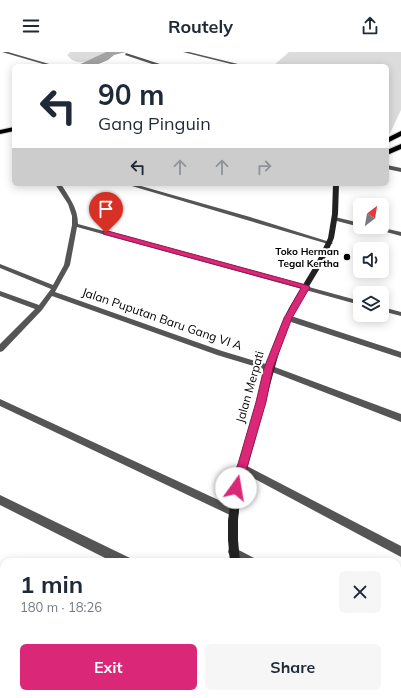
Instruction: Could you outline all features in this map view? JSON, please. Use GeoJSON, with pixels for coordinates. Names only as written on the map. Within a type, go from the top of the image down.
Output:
{"type":"FeatureCollection","features":[{"type":"Feature","properties":{"kind":"highway"},"geometry":{"type":"LineString","coordinates":[[0,132],[12,129]]}},
{"type":"Feature","properties":{"kind":"highway"},"geometry":{"type":"LineString","coordinates":[[389,141],[401,133]]}},
{"type":"Feature","properties":{"kind":"highway"},"geometry":{"type":"LineString","coordinates":[[389,152],[401,147]]}},
{"type":"Feature","properties":{"kind":"street"},"geometry":{"type":"LineString","coordinates":[[4,52],[47,64]]}},
{"type":"Feature","properties":{"kind":"street"},"geometry":{"type":"LineString","coordinates":[[188,52],[236,64]]}},
{"type":"Feature","properties":{"kind":"street"},"geometry":{"type":"LineString","coordinates":[[126,54],[156,64]]}},
{"type":"Feature","properties":{"kind":"street"},"geometry":{"type":"LineString","coordinates":[[389,167],[401,170]]}},
{"type":"Feature","properties":{"kind":"street"},"geometry":{"type":"LineString","coordinates":[[0,350],[40,308],[53,290],[67,264],[75,225],[73,210],[59,186]]}},
{"type":"Feature","properties":{"kind":"street"},"geometry":{"type":"LineString","coordinates":[[135,186],[330,243]]}},
{"type":"Feature","properties":{"kind":"street","name":"Jalan Merpati"},"geometry":{"type":"LineString","coordinates":[[234,557],[234,512],[236,488],[241,468],[261,402],[269,368],[288,318],[330,243],[335,219],[336,186]]}},
{"type":"Feature","properties":{"kind":"street"},"geometry":{"type":"LineString","coordinates":[[335,219],[353,223]]}},
{"type":"Feature","properties":{"kind":"street"},"geometry":{"type":"LineString","coordinates":[[75,225],[353,300]]}},
{"type":"Feature","properties":{"kind":"street"},"geometry":{"type":"LineString","coordinates":[[389,231],[401,234]]}},
{"type":"Feature","properties":{"kind":"street","name":"Jalan Puputan Baru Gang VI A"},"geometry":{"type":"LineString","coordinates":[[0,266],[53,290],[220,353],[269,368],[401,418]]}},
{"type":"Feature","properties":{"kind":"street"},"geometry":{"type":"LineString","coordinates":[[0,293],[40,308]]}},
{"type":"Feature","properties":{"kind":"street"},"geometry":{"type":"LineString","coordinates":[[389,311],[401,314]]}},
{"type":"Feature","properties":{"kind":"street"},"geometry":{"type":"LineString","coordinates":[[288,318],[401,355]]}},
{"type":"Feature","properties":{"kind":"street"},"geometry":{"type":"LineString","coordinates":[[0,402],[234,512]]}},
{"type":"Feature","properties":{"kind":"street"},"geometry":{"type":"LineString","coordinates":[[241,468],[401,552]]}},
{"type":"Feature","properties":{"kind":"street"},"geometry":{"type":"LineString","coordinates":[[0,500],[116,558]]}},
{"type":"Feature","properties":{"kind":"shaded area"},"geometry":{"type":"Polygon","coordinates":[[[69,52],[106,52],[91,60],[76,62],[67,55],[70,53],[69,52]]]}},
{"type":"Feature","properties":{"kind":"shaded area"},"geometry":{"type":"Polygon","coordinates":[[[106,52],[126,52],[114,55],[108,60],[99,64],[80,64],[106,52]]]}},
{"type":"Feature","properties":{"kind":"shaded area"},"geometry":{"type":"Polygon","coordinates":[[[289,52],[401,52],[401,110],[390,133],[389,134],[389,64],[275,64],[289,52]]]}},
{"type":"Feature","properties":{"kind":"place","name":"Toko Herman Tegal Kertha"},"geometry":{"type":"Point","coordinates":[347,257]}},
{"type":"Feature","properties":{"kind":"route"},"geometry":{"type":"LineString","coordinates":[[106,233],[306,287],[288,318],[269,368],[261,402],[236,488]]}}]}
